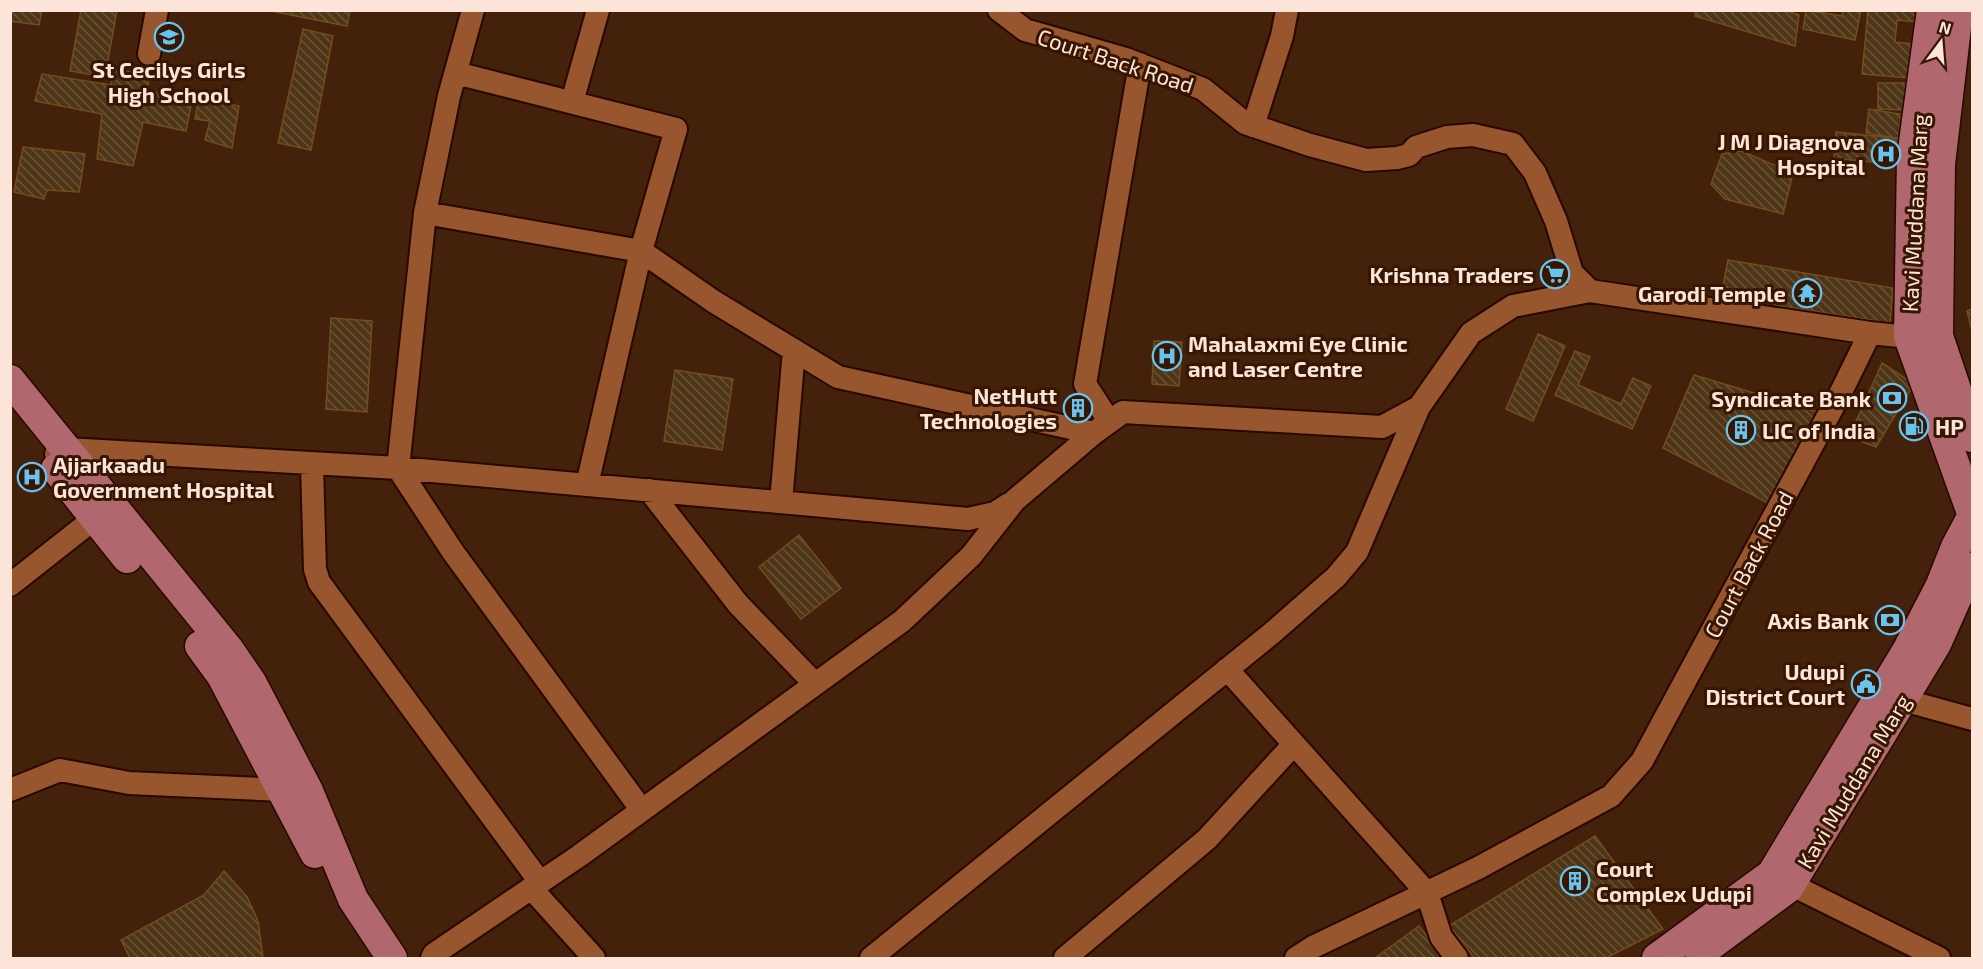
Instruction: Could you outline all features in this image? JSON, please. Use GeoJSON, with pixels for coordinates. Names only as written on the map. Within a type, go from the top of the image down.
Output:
{"type":"FeatureCollection","features":[{"type":"Feature","properties":{"kind":"main road","name":"Kavi Muddana Marg"},"geometry":{"type":"LineString","coordinates":[[1932,10],[1912,157],[1909,337],[1972,515]]}},
{"type":"Feature","properties":{"kind":"main road","name":"Kavi Muddana Marg"},"geometry":{"type":"LineString","coordinates":[[1958,10],[1940,164],[1938,336],[1964,391],[1972,437]]}},
{"type":"Feature","properties":{"kind":"main road"},"geometry":{"type":"LineString","coordinates":[[10,380],[95,518],[212,660],[371,958]]}},
{"type":"Feature","properties":{"kind":"main road"},"geometry":{"type":"LineString","coordinates":[[10,412],[57,454],[229,650],[251,682],[308,791],[353,899],[392,958]]}},
{"type":"Feature","properties":{"kind":"main road"},"geometry":{"type":"LineString","coordinates":[[1658,958],[1772,874],[1907,651],[1941,585],[1972,515]]}},
{"type":"Feature","properties":{"kind":"main road","name":"Kavi Muddana Marg"},"geometry":{"type":"LineString","coordinates":[[1693,958],[1790,884],[1936,644],[1972,568]]}},
{"type":"Feature","properties":{"kind":"street"},"geometry":{"type":"LineString","coordinates":[[149,54],[157,10]]}},
{"type":"Feature","properties":{"kind":"street"},"geometry":{"type":"LineString","coordinates":[[473,10],[456,73],[425,213],[398,468],[453,552],[641,809]]}},
{"type":"Feature","properties":{"kind":"street"},"geometry":{"type":"LineString","coordinates":[[572,102],[598,10]]}},
{"type":"Feature","properties":{"kind":"street","name":"Court Back Road"},"geometry":{"type":"LineString","coordinates":[[999,10],[1020,17],[1025,30],[1140,64],[1203,89],[1245,123],[1252,126],[1366,160],[1409,155],[1416,147],[1447,137],[1473,135],[1513,144],[1535,173],[1556,221],[1572,273],[1590,291]]}},
{"type":"Feature","properties":{"kind":"street"},"geometry":{"type":"LineString","coordinates":[[1252,126],[1282,36],[1287,10]]}},
{"type":"Feature","properties":{"kind":"street"},"geometry":{"type":"LineString","coordinates":[[1101,427],[1085,384],[1140,64]]}},
{"type":"Feature","properties":{"kind":"street"},"geometry":{"type":"LineString","coordinates":[[456,73],[676,129],[641,251],[587,485]]}},
{"type":"Feature","properties":{"kind":"street"},"geometry":{"type":"LineString","coordinates":[[425,213],[641,251],[713,301],[838,377],[1101,427]]}},
{"type":"Feature","properties":{"kind":"street"},"geometry":{"type":"LineString","coordinates":[[871,958],[1272,633],[1336,577],[1357,552],[1419,407],[1471,333],[1513,306],[1590,291],[1870,333],[1909,337],[1938,336]]}},
{"type":"Feature","properties":{"kind":"street","name":"Court Back Road"},"geometry":{"type":"LineString","coordinates":[[1296,958],[1313,947],[1427,893],[1611,796],[1642,761],[1842,390],[1870,333]]}},
{"type":"Feature","properties":{"kind":"street"},"geometry":{"type":"LineString","coordinates":[[781,502],[794,350]]}},
{"type":"Feature","properties":{"kind":"street"},"geometry":{"type":"LineString","coordinates":[[57,454],[398,468],[968,519],[995,513],[1015,500],[1101,427],[1123,412],[1382,427],[1419,407]]}},
{"type":"Feature","properties":{"kind":"street"},"geometry":{"type":"LineString","coordinates":[[312,464],[315,569],[319,582],[536,885],[594,958]]}},
{"type":"Feature","properties":{"kind":"street"},"geometry":{"type":"LineString","coordinates":[[649,490],[738,604],[815,684]]}},
{"type":"Feature","properties":{"kind":"street"},"geometry":{"type":"LineString","coordinates":[[432,958],[434,954],[536,885],[902,621],[971,555],[1015,500]]}},
{"type":"Feature","properties":{"kind":"street"},"geometry":{"type":"LineString","coordinates":[[10,585],[95,518]]}},
{"type":"Feature","properties":{"kind":"street"},"geometry":{"type":"LineString","coordinates":[[1227,669],[1427,893],[1441,937],[1457,958]]}},
{"type":"Feature","properties":{"kind":"street"},"geometry":{"type":"LineString","coordinates":[[1903,700],[1972,719]]}},
{"type":"Feature","properties":{"kind":"street"},"geometry":{"type":"LineString","coordinates":[[1065,958],[1207,839],[1294,744]]}},
{"type":"Feature","properties":{"kind":"street"},"geometry":{"type":"LineString","coordinates":[[10,790],[60,770],[129,783],[282,790]]}},
{"type":"Feature","properties":{"kind":"street"},"geometry":{"type":"LineString","coordinates":[[1790,884],[1939,958]]}},
{"type":"Feature","properties":{"kind":"building"},"geometry":{"type":"Polygon","coordinates":[[[10,10],[42,10],[39,25],[10,21],[10,10]]]}},
{"type":"Feature","properties":{"kind":"building"},"geometry":{"type":"Polygon","coordinates":[[[81,10],[117,10],[105,77],[70,71],[81,10]]]}},
{"type":"Feature","properties":{"kind":"building"},"geometry":{"type":"Polygon","coordinates":[[[266,10],[350,10],[347,26],[266,10]]]}},
{"type":"Feature","properties":{"kind":"building"},"geometry":{"type":"Polygon","coordinates":[[[1696,10],[1784,10],[1799,15],[1795,46],[1695,16],[1696,10]]]}},
{"type":"Feature","properties":{"kind":"building"},"geometry":{"type":"Polygon","coordinates":[[[1806,10],[1842,16],[1843,10],[1861,10],[1855,40],[1803,29],[1806,10]]]}},
{"type":"Feature","properties":{"kind":"building"},"geometry":{"type":"Polygon","coordinates":[[[1868,10],[1918,10],[1917,22],[1897,20],[1895,42],[1913,44],[1910,78],[1862,74],[1868,10]]]}},
{"type":"Feature","properties":{"kind":"building"},"geometry":{"type":"Polygon","coordinates":[[[303,29],[333,36],[311,150],[278,143],[303,29]]]}},
{"type":"Feature","properties":{"kind":"building"},"geometry":{"type":"Polygon","coordinates":[[[112,69],[149,75],[148,91],[193,96],[186,131],[143,122],[133,166],[97,159],[102,114],[35,101],[42,74],[111,85],[112,69]]]}},
{"type":"Feature","properties":{"kind":"building"},"geometry":{"type":"Polygon","coordinates":[[[1878,83],[1906,83],[1906,110],[1878,109],[1878,83]]]}},
{"type":"Feature","properties":{"kind":"building"},"geometry":{"type":"Polygon","coordinates":[[[199,98],[239,106],[232,148],[205,140],[210,121],[195,119],[199,98]]]}},
{"type":"Feature","properties":{"kind":"building"},"geometry":{"type":"Polygon","coordinates":[[[1869,109],[1906,115],[1903,139],[1866,133],[1869,109]]]}},
{"type":"Feature","properties":{"kind":"building"},"geometry":{"type":"Polygon","coordinates":[[[1836,132],[1903,139],[1900,165],[1834,158],[1836,132]]]}},
{"type":"Feature","properties":{"kind":"building"},"geometry":{"type":"Polygon","coordinates":[[[23,147],[85,154],[79,192],[47,190],[44,199],[14,192],[23,147]]]}},
{"type":"Feature","properties":{"kind":"building"},"geometry":{"type":"Polygon","coordinates":[[[1741,151],[1793,173],[1783,214],[1725,199],[1711,184],[1722,154],[1741,151]]]}},
{"type":"Feature","properties":{"kind":"building","name":"Garodi Temple"},"geometry":{"type":"Polygon","coordinates":[[[1728,260],[1893,288],[1890,323],[1721,297],[1728,260]]]}},
{"type":"Feature","properties":{"kind":"building"},"geometry":{"type":"Polygon","coordinates":[[[1972,309],[1972,331],[1967,311],[1972,309]]]}},
{"type":"Feature","properties":{"kind":"building"},"geometry":{"type":"Polygon","coordinates":[[[331,318],[372,321],[367,412],[326,409],[331,318]]]}},
{"type":"Feature","properties":{"kind":"building"},"geometry":{"type":"Polygon","coordinates":[[[1538,334],[1565,346],[1533,421],[1506,409],[1538,334]]]}},
{"type":"Feature","properties":{"kind":"building"},"geometry":{"type":"Polygon","coordinates":[[[1154,341],[1182,342],[1179,386],[1152,384],[1154,341]]]}},
{"type":"Feature","properties":{"kind":"building"},"geometry":{"type":"Polygon","coordinates":[[[1575,351],[1590,357],[1578,385],[1621,404],[1633,378],[1651,386],[1632,429],[1555,395],[1575,351]]]}},
{"type":"Feature","properties":{"kind":"building"},"geometry":{"type":"Polygon","coordinates":[[[1882,363],[1914,384],[1876,447],[1849,437],[1882,363]]]}},
{"type":"Feature","properties":{"kind":"building"},"geometry":{"type":"Polygon","coordinates":[[[675,370],[733,379],[722,450],[664,441],[675,370]]]}},
{"type":"Feature","properties":{"kind":"building","name":"LIC of India"},"geometry":{"type":"Polygon","coordinates":[[[1694,375],[1821,413],[1770,504],[1663,448],[1694,375]]]}},
{"type":"Feature","properties":{"kind":"building","name":"NetHutt Technologies"},"geometry":{"type":"Polygon","coordinates":[[[1071,398],[1087,401],[1088,416],[1067,415],[1071,398]]]}},
{"type":"Feature","properties":{"kind":"building"},"geometry":{"type":"Polygon","coordinates":[[[799,535],[841,588],[801,619],[759,567],[799,535]]]}},
{"type":"Feature","properties":{"kind":"building","name":"Court Complex Udupi"},"geometry":{"type":"Polygon","coordinates":[[[1595,836],[1663,929],[1606,958],[1474,958],[1449,926],[1595,836]]]}},
{"type":"Feature","properties":{"kind":"building"},"geometry":{"type":"Polygon","coordinates":[[[224,871],[247,897],[258,921],[263,958],[130,958],[121,940],[204,895],[224,871]]]}},
{"type":"Feature","properties":{"kind":"building"},"geometry":{"type":"Polygon","coordinates":[[[1419,926],[1444,958],[1375,958],[1419,926]]]}},
{"type":"Feature","properties":{"kind":"place","name":"St Cecilys Girls High School"},"geometry":{"type":"Point","coordinates":[169,37]}},
{"type":"Feature","properties":{"kind":"place","name":"J M J Diagnova Hospital"},"geometry":{"type":"Point","coordinates":[1886,154]}},
{"type":"Feature","properties":{"kind":"place","name":"Krishna Traders"},"geometry":{"type":"Point","coordinates":[1555,274]}},
{"type":"Feature","properties":{"kind":"place","name":"Garodi Temple"},"geometry":{"type":"Point","coordinates":[1807,293]}},
{"type":"Feature","properties":{"kind":"place","name":"Mahalaxmi Eye Clinic and Laser Centre"},"geometry":{"type":"Point","coordinates":[1167,356]}},
{"type":"Feature","properties":{"kind":"place","name":"Syndicate Bank"},"geometry":{"type":"Point","coordinates":[1892,398]}},
{"type":"Feature","properties":{"kind":"place","name":"NetHutt Technologies"},"geometry":{"type":"Point","coordinates":[1078,408]}},
{"type":"Feature","properties":{"kind":"place","name":"HP"},"geometry":{"type":"Point","coordinates":[1914,426]}},
{"type":"Feature","properties":{"kind":"place","name":"LIC of India"},"geometry":{"type":"Point","coordinates":[1741,430]}},
{"type":"Feature","properties":{"kind":"place","name":"Ajjarkaadu Government Hospital"},"geometry":{"type":"Point","coordinates":[32,477]}},
{"type":"Feature","properties":{"kind":"place","name":"Axis Bank"},"geometry":{"type":"Point","coordinates":[1890,620]}},
{"type":"Feature","properties":{"kind":"place","name":"Udupi District Court"},"geometry":{"type":"Point","coordinates":[1866,684]}},
{"type":"Feature","properties":{"kind":"place","name":"Court Complex Udupi"},"geometry":{"type":"Point","coordinates":[1575,881]}}]}
